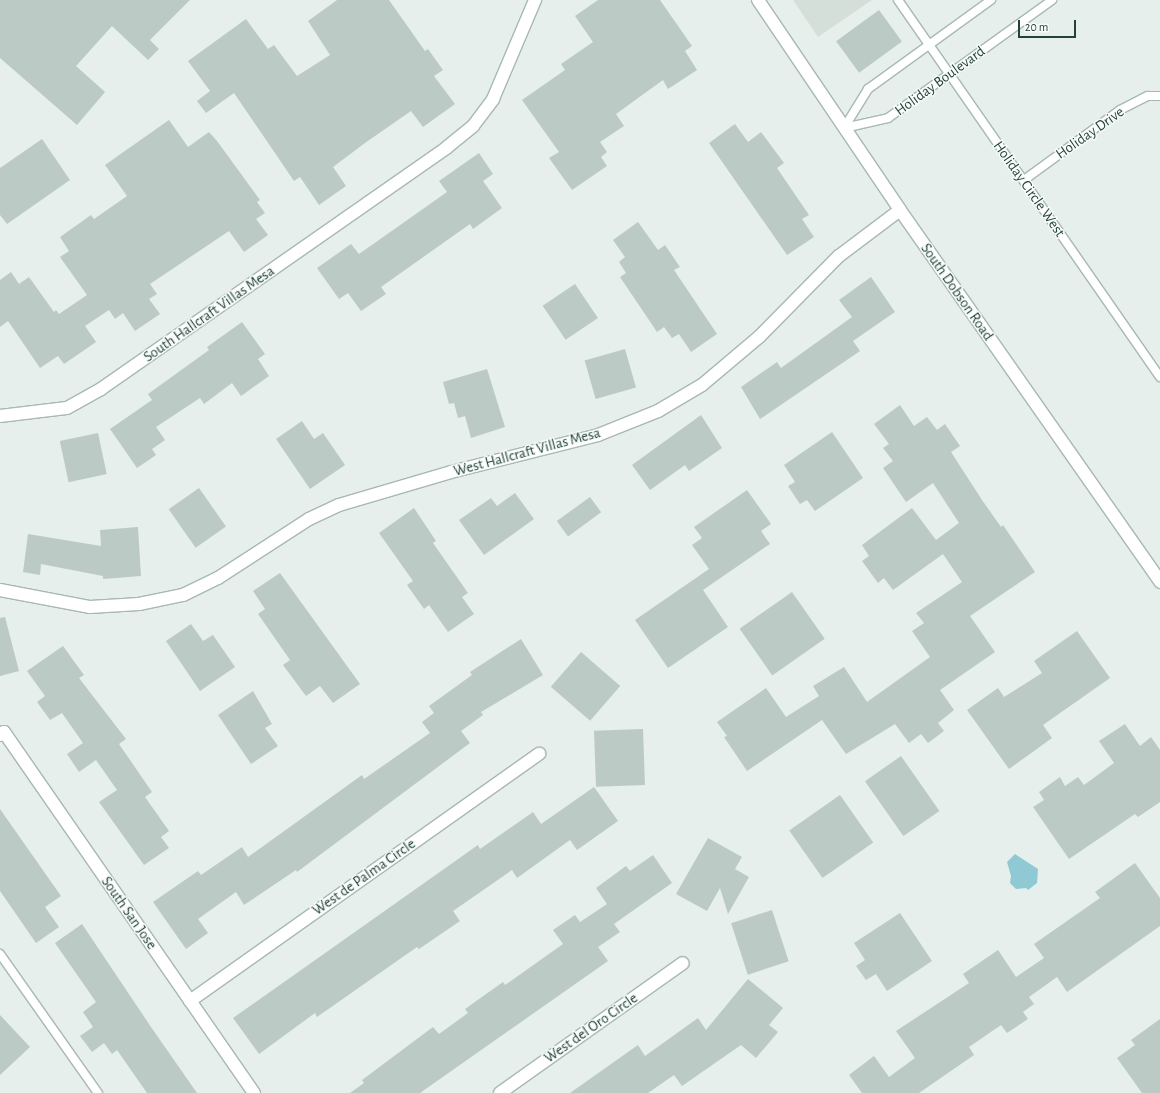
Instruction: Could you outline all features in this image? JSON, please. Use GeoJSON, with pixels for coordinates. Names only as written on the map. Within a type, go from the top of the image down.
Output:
{"type":"FeatureCollection","features":[{"type":"Feature","properties":{"kind":"street","name":"South Hallcraft Villas Mesa"},"geometry":{"type":"LineString","coordinates":[[0,416],[67,408],[101,389],[404,177],[473,126],[493,99],[535,0]]}},
{"type":"Feature","properties":{"kind":"street","name":"South Dobson Road"},"geometry":{"type":"LineString","coordinates":[[758,0],[900,210],[1160,582]]}},
{"type":"Feature","properties":{"kind":"street","name":"West Hallcraft Villas Mesa"},"geometry":{"type":"LineString","coordinates":[[0,590],[90,607],[139,604],[183,595],[218,578],[308,520],[339,505],[451,472],[598,435],[658,411],[702,385],[759,337],[839,256],[900,210]]}},
{"type":"Feature","properties":{"kind":"street","name":"South San Jose"},"geometry":{"type":"LineString","coordinates":[[2,733],[254,1093]]}},
{"type":"Feature","properties":{"kind":"street","name":"West de Palma Circle"},"geometry":{"type":"LineString","coordinates":[[190,1001],[539,754]]}},
{"type":"Feature","properties":{"kind":"street","name":"West del Oro Circle"},"geometry":{"type":"LineString","coordinates":[[500,1093],[683,963]]}},
{"type":"Feature","properties":{"kind":"lane","name":"Holiday Circle West"},"geometry":{"type":"LineString","coordinates":[[898,0],[1160,377]]}},
{"type":"Feature","properties":{"kind":"lane"},"geometry":{"type":"LineString","coordinates":[[844,128],[868,89],[991,0]]}},
{"type":"Feature","properties":{"kind":"lane","name":"Holiday Boulevard"},"geometry":{"type":"LineString","coordinates":[[844,128],[888,118],[1052,0]]}},
{"type":"Feature","properties":{"kind":"lane","name":"Holiday Drive"},"geometry":{"type":"LineString","coordinates":[[1024,180],[1120,110],[1148,96],[1160,96]]}},
{"type":"Feature","properties":{"kind":"lane"},"geometry":{"type":"LineString","coordinates":[[0,954],[98,1093]]}},
{"type":"Feature","properties":{"kind":"shaded area"},"geometry":{"type":"Polygon","coordinates":[[[793,0],[872,0],[818,37],[793,0]]]}},
{"type":"Feature","properties":{"kind":"water"},"geometry":{"type":"Polygon","coordinates":[[[1015,854],[1038,869],[1037,883],[1028,890],[1026,888],[1016,889],[1010,883],[1011,876],[1007,862],[1015,854]]]}},
{"type":"Feature","properties":{"kind":"building"},"geometry":{"type":"Polygon","coordinates":[[[0,0],[190,0],[150,40],[159,49],[148,60],[112,26],[76,66],[105,92],[77,125],[0,58],[0,0]]]}},
{"type":"Feature","properties":{"kind":"building"},"geometry":{"type":"Polygon","coordinates":[[[337,0],[389,0],[425,51],[428,49],[443,70],[434,76],[455,104],[423,127],[411,111],[365,143],[333,167],[346,186],[319,205],[300,177],[294,181],[234,93],[206,113],[197,101],[210,91],[188,61],[246,19],[268,49],[274,45],[297,76],[330,55],[308,21],[337,0]]]}},
{"type":"Feature","properties":{"kind":"building"},"geometry":{"type":"Polygon","coordinates":[[[598,0],[660,0],[692,46],[685,51],[697,70],[668,89],[663,80],[616,114],[624,126],[600,142],[607,152],[601,157],[607,166],[572,190],[549,158],[559,152],[522,100],[565,70],[561,64],[593,42],[575,16],[598,0]]]}},
{"type":"Feature","properties":{"kind":"building"},"geometry":{"type":"Polygon","coordinates":[[[879,10],[902,42],[859,73],[836,41],[879,10]]]}},
{"type":"Feature","properties":{"kind":"building"},"geometry":{"type":"Polygon","coordinates":[[[169,120],[188,147],[209,132],[217,141],[260,200],[257,202],[265,213],[256,219],[268,235],[244,252],[229,231],[150,284],[157,294],[149,299],[160,314],[135,331],[123,313],[115,319],[109,310],[85,326],[96,342],[64,364],[58,356],[40,368],[8,321],[0,327],[0,280],[11,272],[19,284],[29,277],[54,312],[56,310],[59,314],[87,295],[60,257],[69,251],[60,237],[91,215],[94,219],[127,196],[105,165],[169,120]]]}},
{"type":"Feature","properties":{"kind":"building"},"geometry":{"type":"Polygon","coordinates":[[[735,124],[748,142],[761,132],[784,163],[777,168],[809,215],[802,219],[814,237],[787,255],[709,143],[735,124]]]}},
{"type":"Feature","properties":{"kind":"building"},"geometry":{"type":"Polygon","coordinates":[[[42,139],[70,180],[7,224],[0,215],[0,168],[42,139]]]}},
{"type":"Feature","properties":{"kind":"building"},"geometry":{"type":"Polygon","coordinates":[[[479,153],[493,174],[483,181],[502,208],[473,229],[470,224],[381,287],[386,294],[361,311],[348,293],[339,299],[317,268],[351,244],[359,254],[447,192],[439,181],[479,153]]]}},
{"type":"Feature","properties":{"kind":"building"},"geometry":{"type":"Polygon","coordinates":[[[638,222],[658,250],[665,245],[680,267],[674,270],[717,334],[691,352],[679,334],[672,338],[664,327],[657,332],[620,277],[626,273],[619,262],[625,257],[613,240],[638,222]]]}},
{"type":"Feature","properties":{"kind":"building"},"geometry":{"type":"Polygon","coordinates":[[[871,277],[895,312],[853,341],[860,351],[760,419],[741,387],[777,362],[781,368],[852,317],[839,300],[871,277]]]}},
{"type":"Feature","properties":{"kind":"building"},"geometry":{"type":"Polygon","coordinates":[[[575,284],[598,318],[566,340],[543,306],[575,284]]]}},
{"type":"Feature","properties":{"kind":"building"},"geometry":{"type":"Polygon","coordinates":[[[242,322],[265,354],[258,359],[269,376],[241,396],[232,383],[204,404],[200,398],[156,427],[165,440],[152,449],[156,455],[137,468],[110,429],[152,400],[148,394],[209,350],[207,347],[242,322]]]}},
{"type":"Feature","properties":{"kind":"building"},"geometry":{"type":"Polygon","coordinates":[[[625,349],[636,387],[596,399],[585,361],[625,349]]]}},
{"type":"Feature","properties":{"kind":"building"},"geometry":{"type":"Polygon","coordinates":[[[487,369],[505,427],[471,438],[465,416],[458,418],[454,403],[449,404],[443,382],[487,369]]]}},
{"type":"Feature","properties":{"kind":"building"},"geometry":{"type":"Polygon","coordinates":[[[900,405],[914,426],[927,417],[937,430],[945,424],[960,446],[951,452],[982,500],[1001,527],[1003,525],[1035,572],[970,616],[995,652],[940,690],[954,710],[938,723],[944,731],[928,743],[921,734],[909,743],[895,724],[846,754],[822,720],[747,771],[724,737],[727,736],[717,722],[766,688],[786,717],[819,696],[813,686],[844,667],[867,702],[930,657],[912,631],[924,623],[916,613],[962,582],[943,554],[893,590],[884,578],[878,583],[862,561],[869,556],[862,545],[912,508],[936,540],[959,523],[933,483],[906,502],[883,468],[893,461],[883,448],[889,444],[874,424],[900,405]]]}},
{"type":"Feature","properties":{"kind":"building"},"geometry":{"type":"Polygon","coordinates":[[[701,415],[722,448],[689,471],[685,465],[650,490],[632,465],[701,415]]]}},
{"type":"Feature","properties":{"kind":"building"},"geometry":{"type":"Polygon","coordinates":[[[302,421],[314,439],[323,433],[345,465],[310,489],[276,439],[302,421]]]}},
{"type":"Feature","properties":{"kind":"building"},"geometry":{"type":"Polygon","coordinates":[[[832,432],[863,478],[815,511],[807,500],[800,504],[788,486],[795,482],[784,465],[832,432]]]}},
{"type":"Feature","properties":{"kind":"building"},"geometry":{"type":"Polygon","coordinates":[[[98,433],[107,474],[69,482],[60,441],[98,433]]]}},
{"type":"Feature","properties":{"kind":"building"},"geometry":{"type":"Polygon","coordinates":[[[199,488],[226,527],[196,548],[169,509],[199,488]]]}},
{"type":"Feature","properties":{"kind":"building"},"geometry":{"type":"Polygon","coordinates":[[[747,490],[771,524],[761,531],[770,544],[703,590],[728,627],[668,668],[635,620],[709,569],[692,545],[702,538],[694,527],[747,490]]]}},
{"type":"Feature","properties":{"kind":"building"},"geometry":{"type":"Polygon","coordinates":[[[515,493],[534,519],[484,555],[459,520],[491,498],[497,506],[515,493]]]}},
{"type":"Feature","properties":{"kind":"building"},"geometry":{"type":"Polygon","coordinates":[[[590,497],[601,512],[568,536],[557,521],[590,497]]]}},
{"type":"Feature","properties":{"kind":"building"},"geometry":{"type":"Polygon","coordinates":[[[414,508],[436,541],[433,543],[468,593],[462,597],[474,614],[448,632],[429,605],[424,609],[407,585],[413,581],[379,533],[414,508]]]}},
{"type":"Feature","properties":{"kind":"building"},"geometry":{"type":"Polygon","coordinates":[[[138,527],[141,576],[103,579],[103,576],[41,564],[40,575],[23,572],[28,534],[101,546],[100,530],[138,527]]]}},
{"type":"Feature","properties":{"kind":"building"},"geometry":{"type":"Polygon","coordinates":[[[280,573],[360,684],[333,703],[320,686],[306,696],[283,665],[290,660],[258,614],[265,609],[253,591],[280,573]]]}},
{"type":"Feature","properties":{"kind":"building"},"geometry":{"type":"Polygon","coordinates":[[[792,592],[825,639],[772,675],[740,629],[792,592]]]}},
{"type":"Feature","properties":{"kind":"building"},"geometry":{"type":"Polygon","coordinates":[[[5,617],[19,671],[0,676],[0,618],[5,617]]]}},
{"type":"Feature","properties":{"kind":"building"},"geometry":{"type":"Polygon","coordinates":[[[191,624],[203,641],[213,635],[235,667],[200,691],[166,641],[191,624]]]}},
{"type":"Feature","properties":{"kind":"building"},"geometry":{"type":"Polygon","coordinates":[[[1077,631],[1110,678],[1043,725],[1052,738],[1009,769],[967,710],[998,688],[1004,697],[1042,673],[1034,661],[1077,631]]]}},
{"type":"Feature","properties":{"kind":"building"},"geometry":{"type":"Polygon","coordinates":[[[521,639],[543,675],[481,712],[483,715],[461,731],[470,743],[297,872],[296,870],[244,905],[236,892],[198,919],[208,933],[186,949],[153,902],[198,871],[201,875],[242,847],[248,857],[362,775],[364,779],[430,733],[422,722],[434,713],[429,706],[472,675],[470,672],[521,639]]]}},
{"type":"Feature","properties":{"kind":"building"},"geometry":{"type":"Polygon","coordinates":[[[63,646],[84,675],[79,678],[126,739],[119,744],[152,792],[145,797],[169,831],[161,837],[169,848],[144,865],[99,802],[117,790],[96,760],[79,772],[67,754],[83,743],[62,713],[50,720],[37,702],[45,696],[27,671],[63,646]]]}},
{"type":"Feature","properties":{"kind":"building"},"geometry":{"type":"Polygon","coordinates":[[[581,652],[620,686],[590,721],[551,687],[581,652]]]}},
{"type":"Feature","properties":{"kind":"building"},"geometry":{"type":"Polygon","coordinates":[[[253,691],[272,724],[265,728],[278,746],[251,764],[218,715],[253,691]]]}},
{"type":"Feature","properties":{"kind":"building"},"geometry":{"type":"Polygon","coordinates":[[[1125,724],[1140,746],[1151,737],[1160,750],[1160,802],[1138,817],[1135,814],[1069,859],[1033,807],[1044,800],[1039,792],[1060,777],[1065,786],[1078,777],[1084,785],[1114,763],[1099,741],[1125,724]]]}},
{"type":"Feature","properties":{"kind":"building"},"geometry":{"type":"Polygon","coordinates":[[[643,729],[645,785],[596,787],[594,731],[643,729]]]}},
{"type":"Feature","properties":{"kind":"building"},"geometry":{"type":"Polygon","coordinates":[[[901,756],[939,811],[903,836],[865,781],[901,756]]]}},
{"type":"Feature","properties":{"kind":"building"},"geometry":{"type":"Polygon","coordinates":[[[594,787],[618,821],[577,850],[570,840],[517,878],[512,870],[453,911],[460,921],[419,949],[417,947],[317,1017],[315,1013],[259,1054],[233,1018],[478,845],[480,849],[533,812],[541,824],[594,787]]]}},
{"type":"Feature","properties":{"kind":"building"},"geometry":{"type":"Polygon","coordinates":[[[840,795],[873,843],[822,878],[789,831],[840,795]]]}},
{"type":"Feature","properties":{"kind":"building"},"geometry":{"type":"Polygon","coordinates":[[[0,809],[61,896],[45,907],[59,927],[36,943],[0,891],[0,809]]]}},
{"type":"Feature","properties":{"kind":"building"},"geometry":{"type":"Polygon","coordinates":[[[708,838],[742,857],[735,869],[749,877],[728,914],[720,888],[707,911],[676,894],[708,838]]]}},
{"type":"Feature","properties":{"kind":"building"},"geometry":{"type":"Polygon","coordinates":[[[653,855],[672,883],[614,924],[620,932],[598,947],[608,961],[420,1093],[350,1093],[364,1083],[362,1080],[433,1027],[439,1034],[468,1013],[465,1009],[503,982],[505,985],[563,944],[553,930],[575,915],[580,922],[607,904],[596,888],[626,866],[630,871],[653,855]]]}},
{"type":"Feature","properties":{"kind":"building"},"geometry":{"type":"Polygon","coordinates":[[[1135,863],[1160,898],[1160,926],[1067,992],[1057,977],[1029,997],[1034,1004],[1023,1012],[1028,1019],[1007,1033],[1001,1025],[969,1047],[974,1055],[919,1093],[862,1093],[849,1075],[874,1056],[889,1077],[915,1058],[896,1031],[969,983],[963,974],[998,950],[1016,977],[1044,958],[1034,944],[1100,898],[1095,892],[1135,863]]]}},
{"type":"Feature","properties":{"kind":"building"},"geometry":{"type":"Polygon","coordinates":[[[772,910],[789,961],[748,975],[731,923],[772,910]]]}},
{"type":"Feature","properties":{"kind":"building"},"geometry":{"type":"Polygon","coordinates":[[[900,913],[932,961],[887,991],[876,974],[866,980],[856,966],[865,960],[854,943],[900,913]]]}},
{"type":"Feature","properties":{"kind":"building"},"geometry":{"type":"Polygon","coordinates":[[[82,924],[197,1093],[147,1093],[117,1050],[112,1054],[104,1043],[92,1052],[80,1036],[93,1027],[83,1012],[96,1002],[55,943],[82,924]]]}},
{"type":"Feature","properties":{"kind":"building"},"geometry":{"type":"Polygon","coordinates":[[[748,979],[783,1008],[769,1025],[778,1032],[756,1058],[741,1045],[682,1086],[674,1075],[648,1093],[570,1093],[638,1045],[645,1056],[698,1018],[706,1030],[748,979]]]}},
{"type":"Feature","properties":{"kind":"building"},"geometry":{"type":"Polygon","coordinates":[[[0,1015],[30,1047],[0,1075],[0,1015]]]}},
{"type":"Feature","properties":{"kind":"building"},"geometry":{"type":"Polygon","coordinates":[[[1160,1019],[1160,1093],[1142,1093],[1117,1058],[1135,1045],[1131,1040],[1160,1019]]]}}]}
